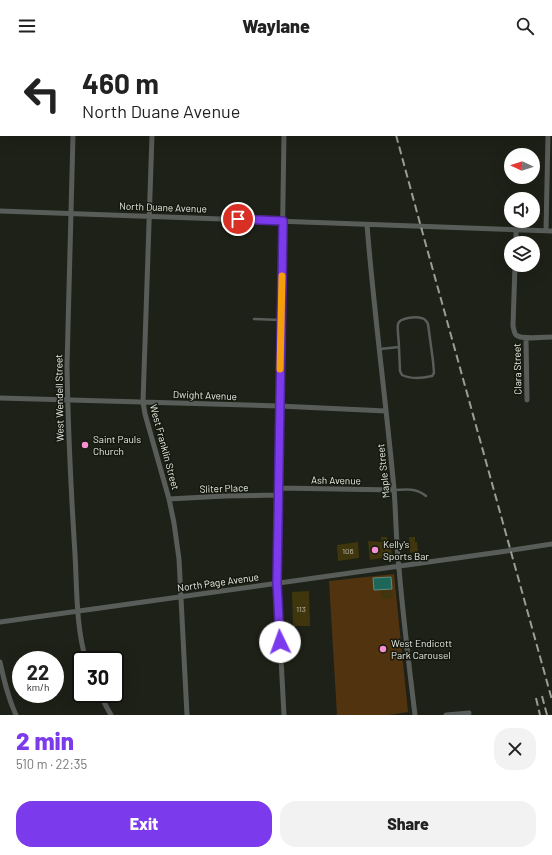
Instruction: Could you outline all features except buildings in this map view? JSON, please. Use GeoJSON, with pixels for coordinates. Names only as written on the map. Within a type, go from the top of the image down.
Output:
{"type":"FeatureCollection","features":[{"type":"Feature","properties":{"kind":"street","name":"West Wendell Street"},"geometry":{"type":"LineString","coordinates":[[73,136],[67,400],[78,611],[84,651]]}},
{"type":"Feature","properties":{"kind":"street","name":"West Franklin Street"},"geometry":{"type":"LineString","coordinates":[[152,136],[143,402],[145,414],[170,500],[174,523],[179,559],[187,715]]}},
{"type":"Feature","properties":{"kind":"street"},"geometry":{"type":"LineString","coordinates":[[284,136],[277,583],[284,715]]}},
{"type":"Feature","properties":{"kind":"street"},"geometry":{"type":"LineString","coordinates":[[546,231],[548,136]]}},
{"type":"Feature","properties":{"kind":"street","name":"North Duane Avenue"},"geometry":{"type":"LineString","coordinates":[[0,211],[552,231]]}},
{"type":"Feature","properties":{"kind":"street","name":"Maple Street"},"geometry":{"type":"LineString","coordinates":[[367,225],[394,490],[399,566],[415,715]]}},
{"type":"Feature","properties":{"kind":"street"},"geometry":{"type":"LineString","coordinates":[[516,230],[516,236]]}},
{"type":"Feature","properties":{"kind":"street"},"geometry":{"type":"LineString","coordinates":[[515,272],[514,332],[516,335],[526,338],[552,337]]}},
{"type":"Feature","properties":{"kind":"street","name":"Clara Street"},"geometry":{"type":"LineString","coordinates":[[526,338],[527,400]]}},
{"type":"Feature","properties":{"kind":"street","name":"Dwight Avenue"},"geometry":{"type":"LineString","coordinates":[[0,398],[386,410]]}},
{"type":"Feature","properties":{"kind":"street","name":"Ash Avenue"},"geometry":{"type":"LineString","coordinates":[[278,488],[394,490]]}},
{"type":"Feature","properties":{"kind":"street","name":"Sliter Place"},"geometry":{"type":"LineString","coordinates":[[170,500],[225,496],[278,495]]}},
{"type":"Feature","properties":{"kind":"street","name":"North Page Avenue"},"geometry":{"type":"LineString","coordinates":[[0,622],[552,544]]}},
{"type":"Feature","properties":{"kind":"street"},"geometry":{"type":"LineString","coordinates":[[0,662],[12,706],[16,715]]}},
{"type":"Feature","properties":{"kind":"street"},"geometry":{"type":"LineString","coordinates":[[104,703],[112,715]]}},
{"type":"Feature","properties":{"kind":"street"},"geometry":{"type":"LineString","coordinates":[[446,715],[469,714]]}},
{"type":"Feature","properties":{"kind":"lane"},"geometry":{"type":"LineString","coordinates":[[405,318],[422,318],[425,320],[428,324],[433,361],[434,373],[432,376],[426,378],[405,377],[402,375],[400,372],[399,347],[398,324],[400,320],[405,318]]}},
{"type":"Feature","properties":{"kind":"lane"},"geometry":{"type":"LineString","coordinates":[[254,319],[281,320]]}},
{"type":"Feature","properties":{"kind":"lane"},"geometry":{"type":"LineString","coordinates":[[380,349],[399,347]]}},
{"type":"Feature","properties":{"kind":"lane"},"geometry":{"type":"LineString","coordinates":[[394,490],[409,489],[423,493],[426,496]]}},
{"type":"Feature","properties":{"kind":"shaded area"},"geometry":{"type":"Polygon","coordinates":[[[394,574],[408,712],[389,715],[337,715],[329,581],[394,574]]]}},
{"type":"Feature","properties":{"kind":"water"},"geometry":{"type":"Polygon","coordinates":[[[391,577],[392,589],[374,590],[373,578],[391,577]]]}},
{"type":"Feature","properties":{"kind":"railway"},"geometry":{"type":"LineString","coordinates":[[396,136],[552,700]]}},
{"type":"Feature","properties":{"kind":"railway"},"geometry":{"type":"LineString","coordinates":[[542,696],[547,715]]}},
{"type":"Feature","properties":{"kind":"railway"},"geometry":{"type":"LineString","coordinates":[[536,698],[540,715]]}},
{"type":"Feature","properties":{"kind":"slow traffic"},"geometry":{"type":"LineString","coordinates":[[280,369],[282,276]]}},
{"type":"Feature","properties":{"kind":"place","name":"Saint Pauls Church"},"geometry":{"type":"Point","coordinates":[85,445]}},
{"type":"Feature","properties":{"kind":"place","name":"Kelly's Sports Bar"},"geometry":{"type":"Point","coordinates":[375,550]}},
{"type":"Feature","properties":{"kind":"place","name":"West Endicott Park Carousel"},"geometry":{"type":"Point","coordinates":[383,649]}},
{"type":"Feature","properties":{"kind":"route"},"geometry":{"type":"LineString","coordinates":[[238,219],[283,221],[277,583],[280,642]]}}]}
